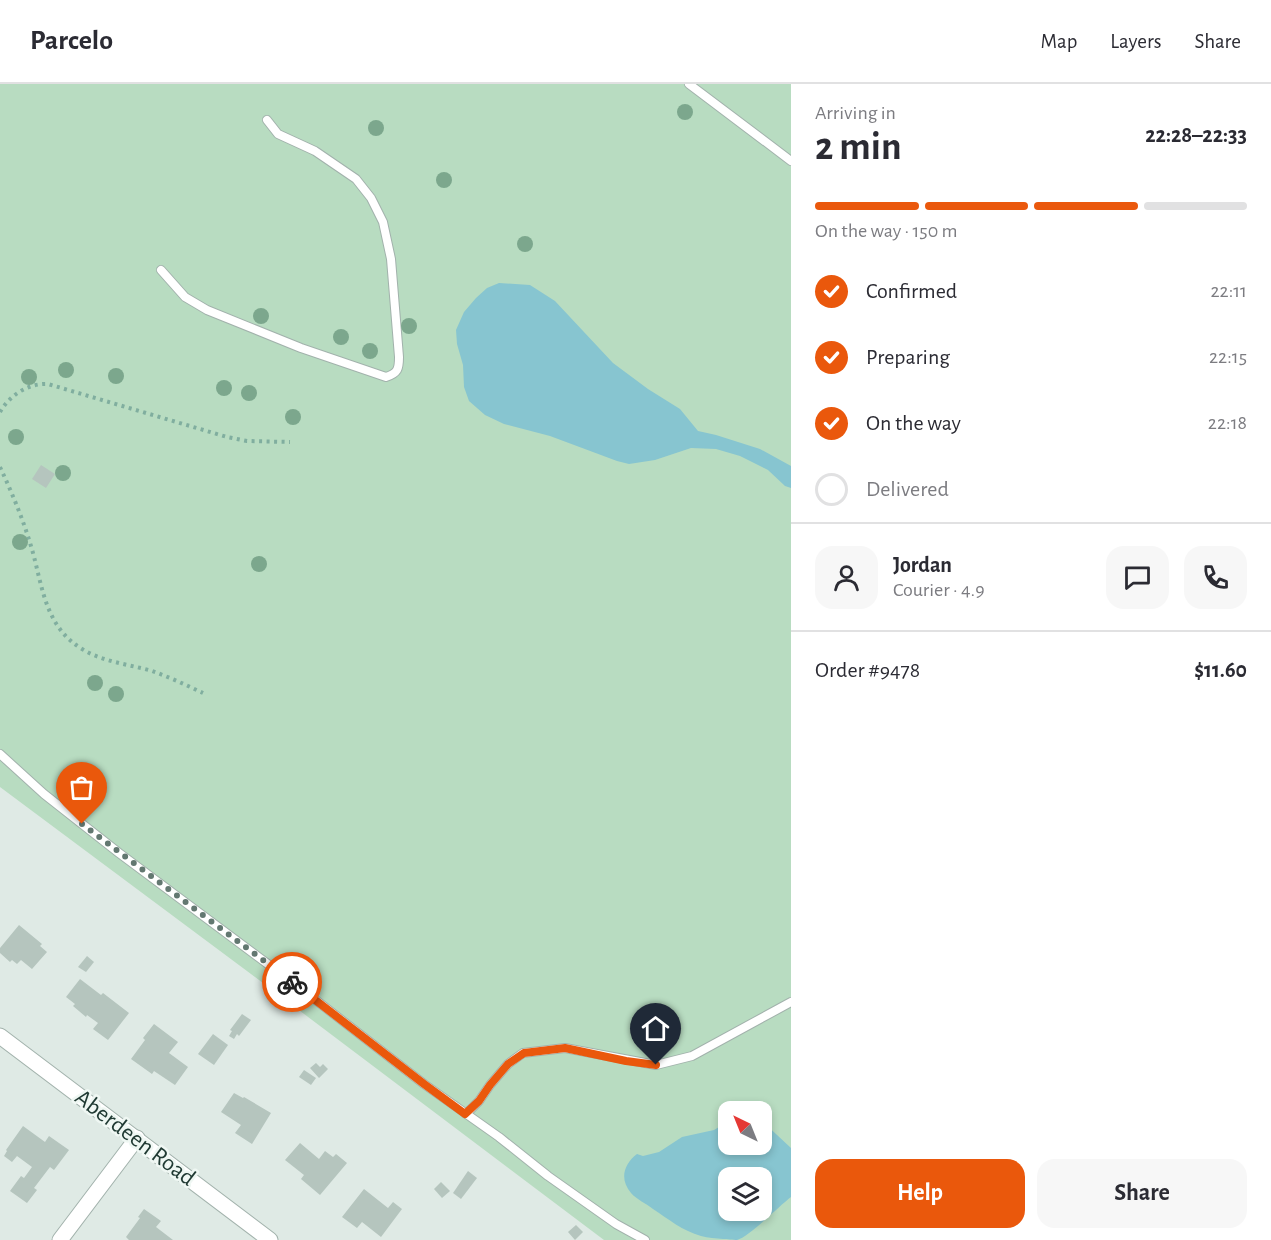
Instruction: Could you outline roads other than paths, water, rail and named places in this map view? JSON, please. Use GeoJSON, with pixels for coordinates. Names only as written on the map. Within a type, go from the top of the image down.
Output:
{"type":"FeatureCollection","features":[{"type":"Feature","properties":{"kind":"street","name":"Aberdeen Road"},"geometry":{"type":"LineString","coordinates":[[0,1036],[270,1240]]}},
{"type":"Feature","properties":{"kind":"street"},"geometry":{"type":"LineString","coordinates":[[60,1240],[137,1138]]}},
{"type":"Feature","properties":{"kind":"lane"},"geometry":{"type":"LineString","coordinates":[[689,84],[791,161]]}},
{"type":"Feature","properties":{"kind":"lane"},"geometry":{"type":"LineString","coordinates":[[161,270],[185,297],[207,310],[301,348],[375,374],[386,377],[394,374],[399,366],[399,357],[391,259],[383,222],[371,198],[356,179],[315,151],[278,134],[267,120]]}},
{"type":"Feature","properties":{"kind":"lane"},"geometry":{"type":"LineString","coordinates":[[0,754],[45,794],[119,853],[424,1084],[500,1137],[577,1197],[616,1224],[645,1240]]}},
{"type":"Feature","properties":{"kind":"lane"},"geometry":{"type":"LineString","coordinates":[[465,1114],[479,1101],[508,1064],[524,1053],[565,1048],[656,1065],[692,1056],[791,1002]]}},
{"type":"Feature","properties":{"kind":"water"},"geometry":{"type":"Polygon","coordinates":[[[499,283],[530,285],[555,301],[613,363],[680,409],[698,431],[760,449],[791,466],[791,488],[785,486],[768,470],[740,456],[716,449],[691,448],[655,460],[629,464],[550,436],[504,424],[485,415],[469,401],[464,387],[463,365],[456,330],[464,312],[476,298],[487,288],[499,283]]]}},
{"type":"Feature","properties":{"kind":"water"},"geometry":{"type":"Polygon","coordinates":[[[718,1128],[718,1155],[772,1155],[772,1130],[791,1148],[791,1197],[772,1213],[772,1167],[718,1167],[718,1221],[763,1221],[737,1240],[706,1237],[688,1231],[636,1198],[627,1188],[624,1177],[626,1167],[637,1154],[643,1156],[659,1152],[682,1137],[718,1128]]]}}]}
